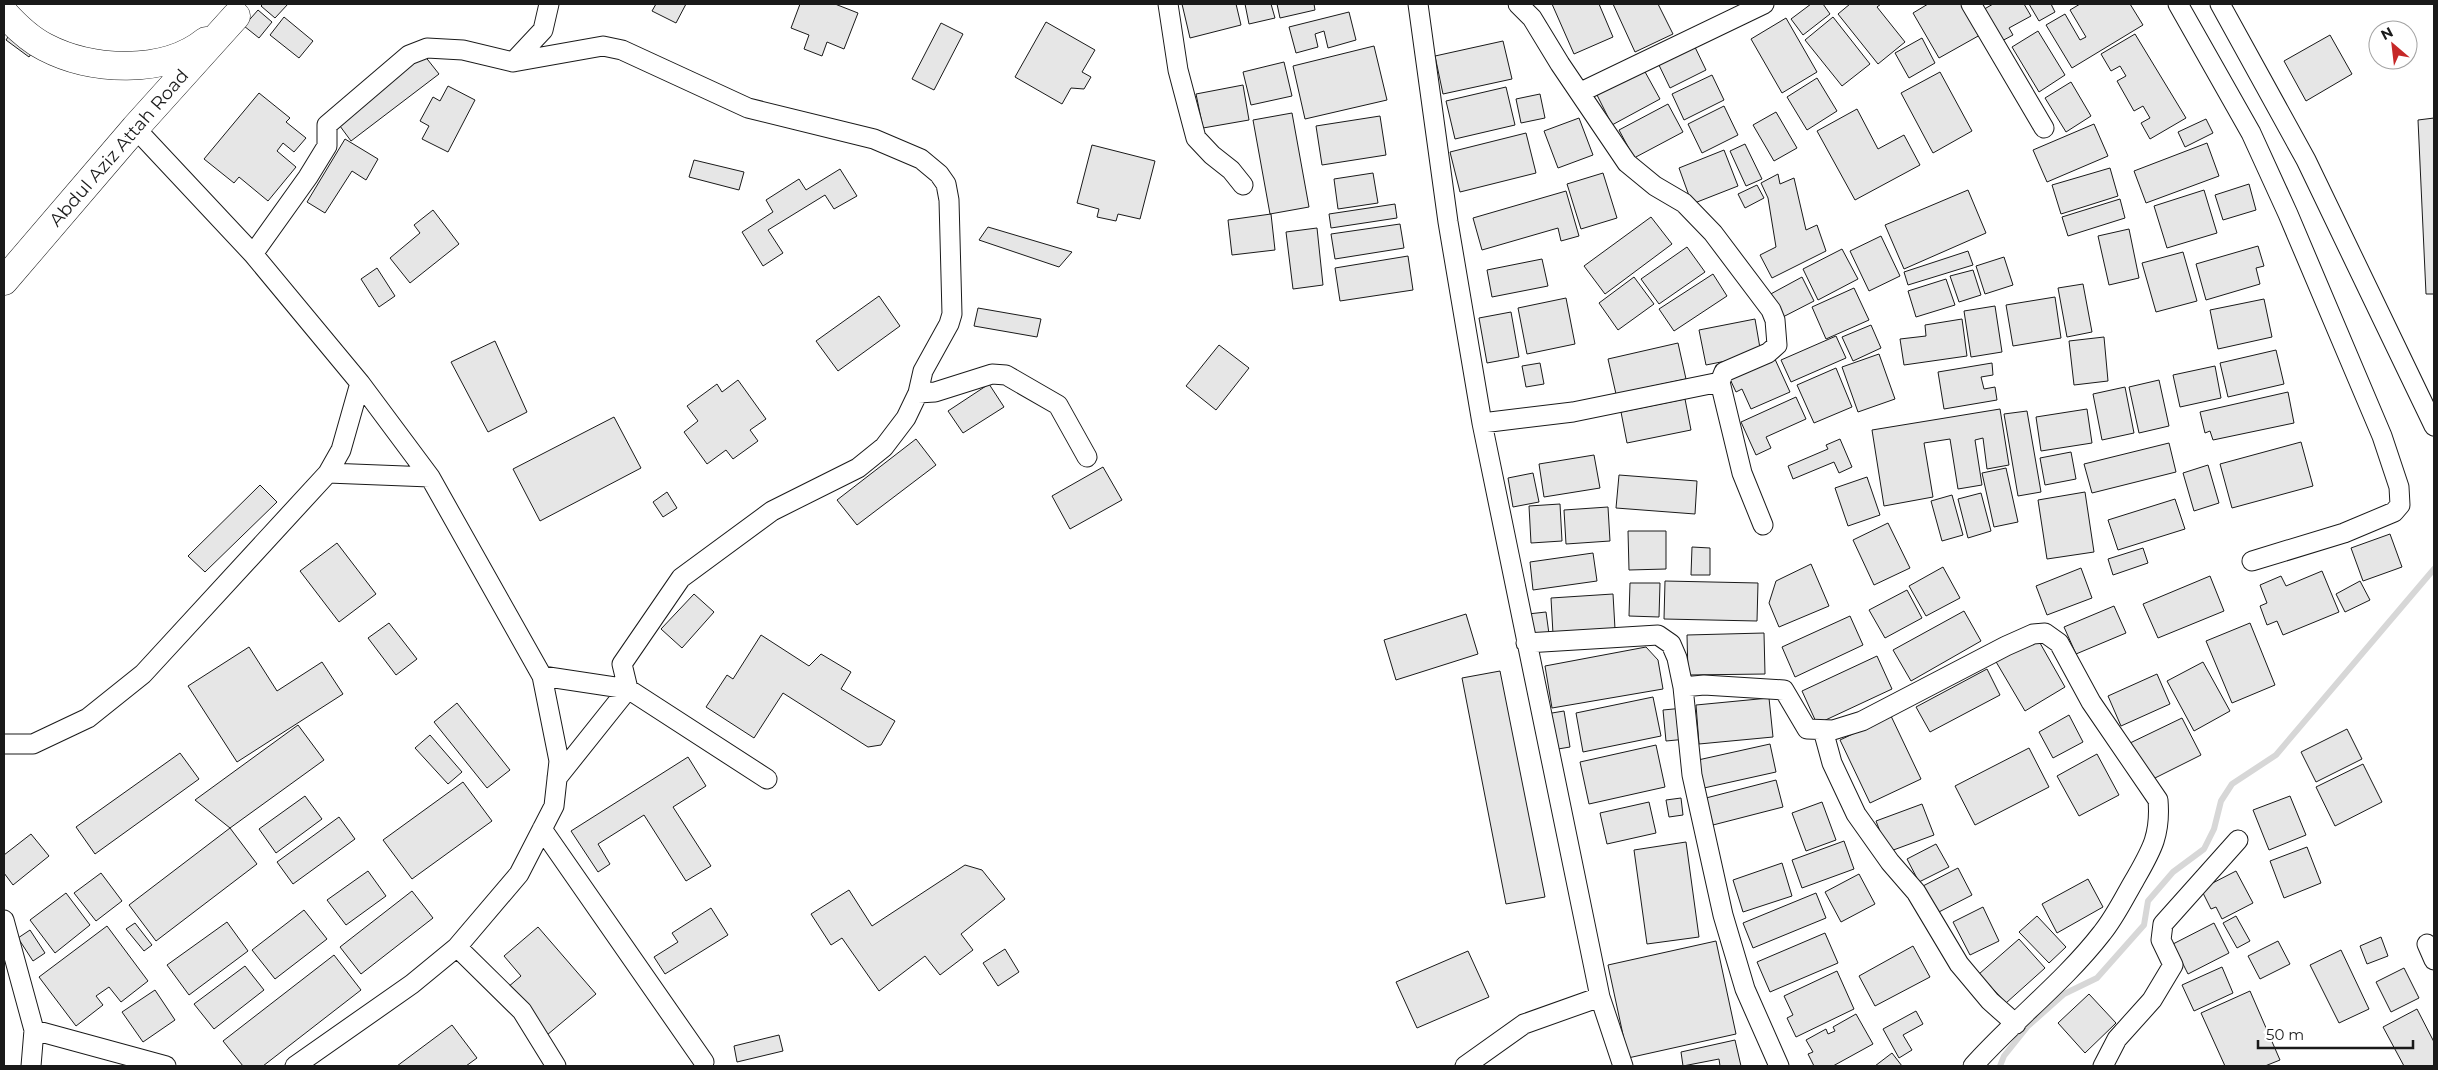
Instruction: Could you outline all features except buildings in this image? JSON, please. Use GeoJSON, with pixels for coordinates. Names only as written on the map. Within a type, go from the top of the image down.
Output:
{"type":"FeatureCollection","features":[{"type":"Feature","properties":{"kind":"highway"},"geometry":{"type":"LineString","coordinates":[[4,13],[44,47],[93,64],[145,66],[194,50],[239,10]]}},
{"type":"Feature","properties":{"kind":"highway","name":"Abdul Aziz Attah Road"},"geometry":{"type":"LineString","coordinates":[[4,281],[239,10]]}},
{"type":"Feature","properties":{"kind":"street"},"geometry":{"type":"LineString","coordinates":[[513,62],[542,30],[549,4]]}},
{"type":"Feature","properties":{"kind":"street"},"geometry":{"type":"LineString","coordinates":[[1168,4],[1178,70],[1196,138],[1212,155],[1231,170],[1243,185]]}},
{"type":"Feature","properties":{"kind":"street"},"geometry":{"type":"LineString","coordinates":[[1418,4],[1448,222],[1482,423],[1600,997],[1623,1066]]}},
{"type":"Feature","properties":{"kind":"street"},"geometry":{"type":"LineString","coordinates":[[1518,4],[1532,18],[1560,64],[1581,92],[1627,164],[1655,186],[1684,203],[1713,233],[1770,310],[1775,320],[1778,345],[1768,353],[1724,372],[1720,382],[1742,473],[1763,525]]}},
{"type":"Feature","properties":{"kind":"street"},"geometry":{"type":"LineString","coordinates":[[1581,92],[1764,4]]}},
{"type":"Feature","properties":{"kind":"street"},"geometry":{"type":"LineString","coordinates":[[1970,4],[2044,128]]}},
{"type":"Feature","properties":{"kind":"street"},"geometry":{"type":"LineString","coordinates":[[2178,4],[2256,142],[2382,436],[2399,487],[2400,505],[2394,512],[2344,533],[2252,561]]}},
{"type":"Feature","properties":{"kind":"street"},"geometry":{"type":"LineString","coordinates":[[2220,4],[2306,160],[2434,426]]}},
{"type":"Feature","properties":{"kind":"street"},"geometry":{"type":"LineString","coordinates":[[253,254],[308,177],[327,146],[327,125],[409,55],[427,48],[463,50],[513,62],[603,46],[622,50],[748,108],[874,139],[921,159],[939,174],[946,184],[949,200],[952,314],[949,324],[923,370],[918,393],[906,418],[884,447],[858,468],[772,511],[681,578],[622,664],[628,689]]}},
{"type":"Feature","properties":{"kind":"street"},"geometry":{"type":"LineString","coordinates":[[135,128],[253,254],[360,383],[430,477],[542,676],[559,761],[554,806],[519,874],[457,947],[412,984],[295,1066]]}},
{"type":"Feature","properties":{"kind":"street"},"geometry":{"type":"LineString","coordinates":[[918,393],[935,392],[992,374],[1006,375],[1058,406],[1087,457]]}},
{"type":"Feature","properties":{"kind":"street"},"geometry":{"type":"LineString","coordinates":[[1482,423],[1573,412],[1720,382]]}},
{"type":"Feature","properties":{"kind":"street"},"geometry":{"type":"LineString","coordinates":[[4,744],[33,744],[88,718],[143,674],[328,473],[341,450],[360,383]]}},
{"type":"Feature","properties":{"kind":"street"},"geometry":{"type":"LineString","coordinates":[[328,473],[430,477]]}},
{"type":"Feature","properties":{"kind":"street"},"geometry":{"type":"LineString","coordinates":[[1683,687],[1720,685],[1784,690],[1807,730],[1833,730],[1862,721],[2006,646],[2033,634],[2045,633],[2059,643],[2091,702],[2158,800],[2157,837],[2142,868],[2103,932],[2016,1024],[1973,1066]]}},
{"type":"Feature","properties":{"kind":"street"},"geometry":{"type":"LineString","coordinates":[[1526,643],[1658,635],[1671,644],[1677,658],[1683,687],[1692,775],[1723,915],[1745,989],[1779,1066]]}},
{"type":"Feature","properties":{"kind":"street"},"geometry":{"type":"LineString","coordinates":[[542,676],[628,689],[767,779]]}},
{"type":"Feature","properties":{"kind":"street"},"geometry":{"type":"LineString","coordinates":[[557,778],[628,689]]}},
{"type":"Feature","properties":{"kind":"street"},"geometry":{"type":"LineString","coordinates":[[1823,730],[1832,763],[1856,814],[1890,862],[1916,892],[1959,964],[1990,1001],[2016,1024]]}},
{"type":"Feature","properties":{"kind":"street"},"geometry":{"type":"LineString","coordinates":[[542,829],[704,1062]]}},
{"type":"Feature","properties":{"kind":"street"},"geometry":{"type":"LineString","coordinates":[[2103,1066],[2117,1039],[2152,1000],[2173,965],[2161,940],[2163,924],[2238,840]]}},
{"type":"Feature","properties":{"kind":"street"},"geometry":{"type":"LineString","coordinates":[[4,920],[34,1030],[31,1066]]}},
{"type":"Feature","properties":{"kind":"street"},"geometry":{"type":"LineString","coordinates":[[457,947],[522,1011],[556,1066]]}},
{"type":"Feature","properties":{"kind":"street"},"geometry":{"type":"LineString","coordinates":[[1465,1066],[1524,1024],[1600,997]]}},
{"type":"Feature","properties":{"kind":"street"},"geometry":{"type":"LineString","coordinates":[[34,1030],[166,1066]]}},
{"type":"Feature","properties":{"kind":"waterway"},"geometry":{"type":"LineString","coordinates":[[2000,1066],[2004,1056],[2028,1026],[2064,994],[2097,978],[2144,925],[2148,901],[2173,872],[2204,849],[2214,829],[2221,801],[2232,784],[2276,755],[2434,569]]}}]}
